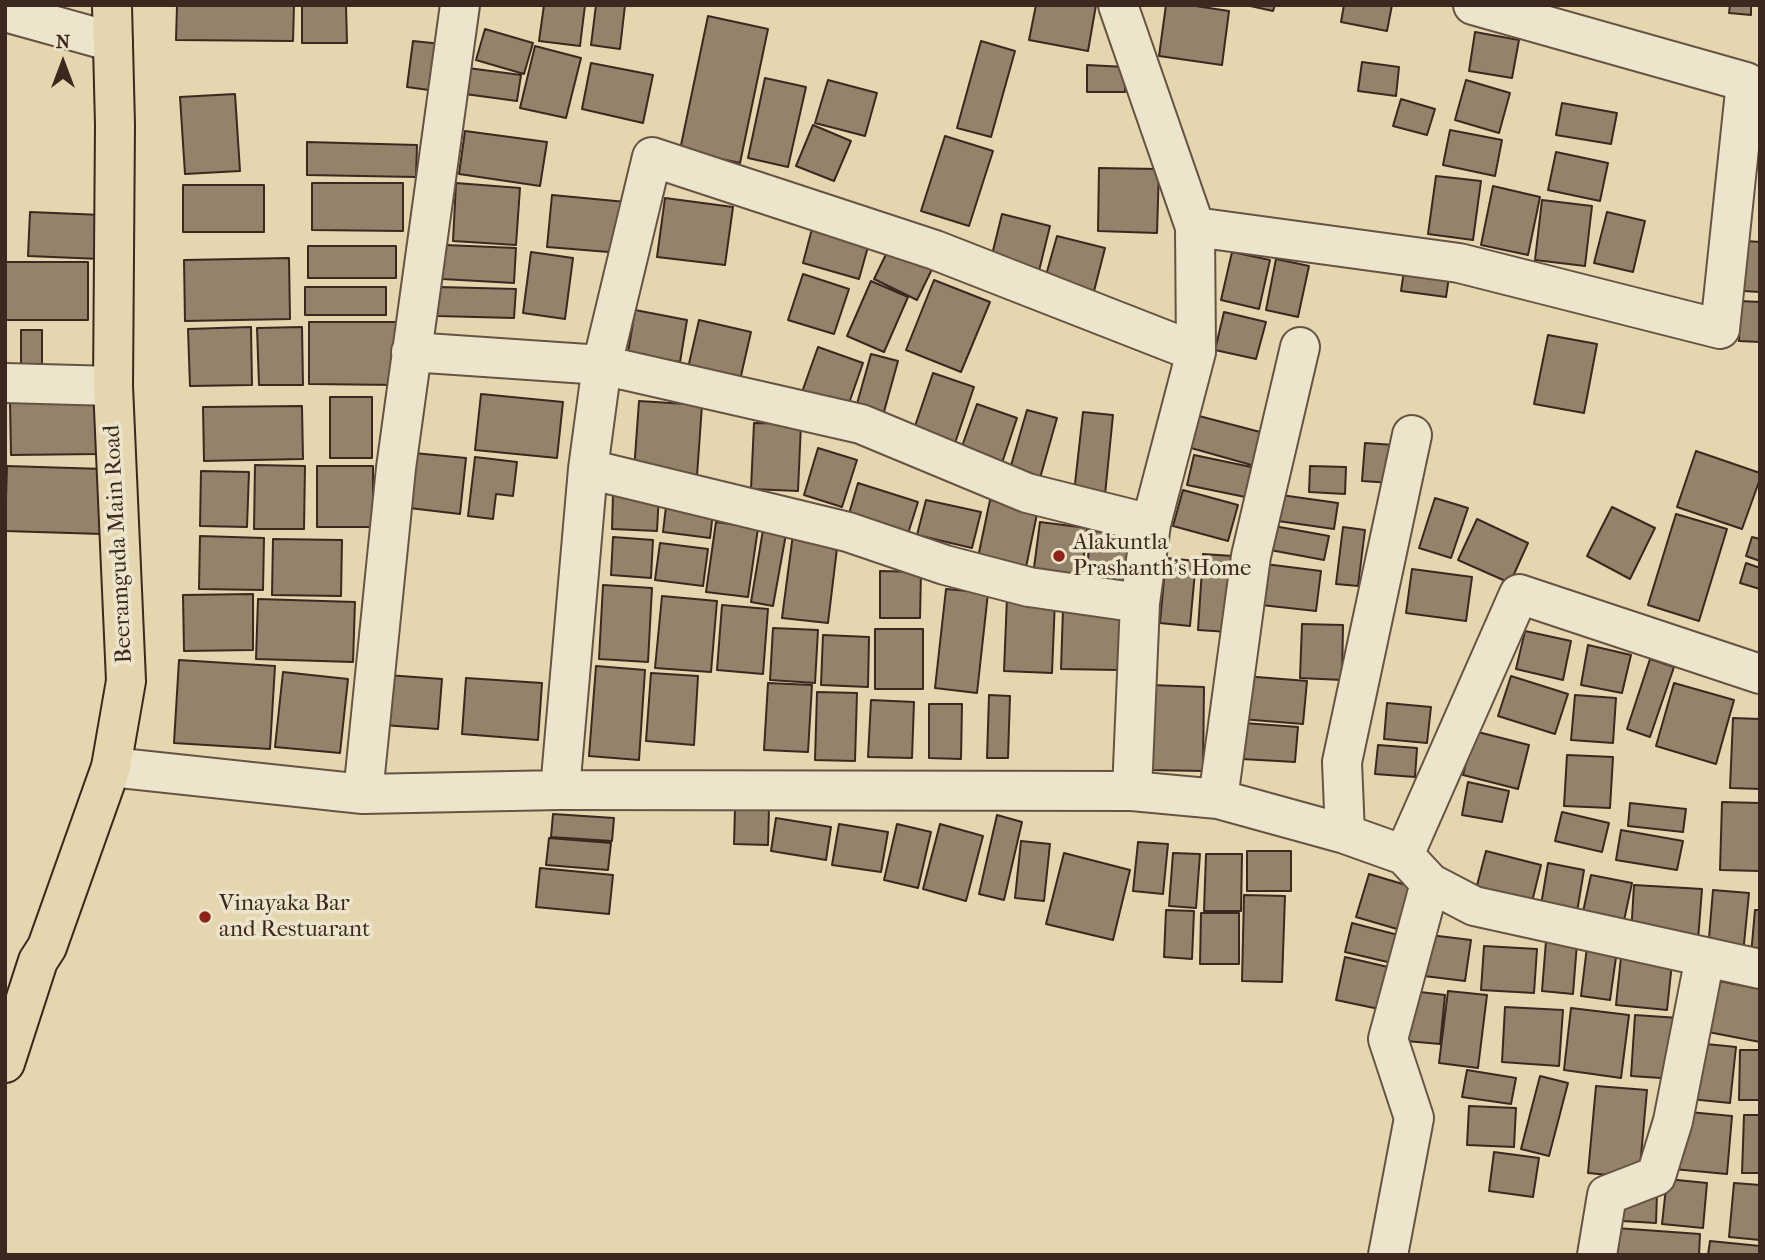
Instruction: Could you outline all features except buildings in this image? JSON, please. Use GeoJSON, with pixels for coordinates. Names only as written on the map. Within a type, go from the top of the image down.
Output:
{"type":"FeatureCollection","features":[{"type":"Feature","properties":{"kind":"main road","name":"Beeramguda Main Road"},"geometry":{"type":"LineString","coordinates":[[5,1063],[38,961],[47,947],[111,767],[126,681],[113,386],[112,24]]}},
{"type":"Feature","properties":{"kind":"street"},"geometry":{"type":"LineString","coordinates":[[363,794],[396,468],[460,5]]}},
{"type":"Feature","properties":{"kind":"street"},"geometry":{"type":"LineString","coordinates":[[1118,5],[1195,227],[1196,352],[1151,524],[1140,603],[1132,791]]}},
{"type":"Feature","properties":{"kind":"street"},"geometry":{"type":"LineString","coordinates":[[1195,227],[1459,264],[1720,329],[1746,82],[1473,5]]}},
{"type":"Feature","properties":{"kind":"street"},"geometry":{"type":"LineString","coordinates":[[5,12],[112,24]]}},
{"type":"Feature","properties":{"kind":"street"},"geometry":{"type":"LineString","coordinates":[[560,790],[588,469],[602,365],[652,158],[935,250],[1196,352]]}},
{"type":"Feature","properties":{"kind":"street"},"geometry":{"type":"LineString","coordinates":[[1218,799],[1251,556],[1300,348]]}},
{"type":"Feature","properties":{"kind":"street"},"geometry":{"type":"LineString","coordinates":[[411,352],[602,365],[861,425],[1027,493],[1151,524]]}},
{"type":"Feature","properties":{"kind":"street"},"geometry":{"type":"LineString","coordinates":[[5,383],[113,386]]}},
{"type":"Feature","properties":{"kind":"street"},"geometry":{"type":"LineString","coordinates":[[1345,834],[1342,762],[1412,435]]}},
{"type":"Feature","properties":{"kind":"street"},"geometry":{"type":"LineString","coordinates":[[588,469],[848,533],[945,565],[1029,587],[1140,603]]}},
{"type":"Feature","properties":{"kind":"street"},"geometry":{"type":"LineString","coordinates":[[1404,855],[1519,594],[1760,674]]}},
{"type":"Feature","properties":{"kind":"street"},"geometry":{"type":"LineString","coordinates":[[111,767],[363,794],[560,790],[1132,791],[1218,799],[1345,834],[1404,855],[1430,884],[1474,906],[1760,968]]}},
{"type":"Feature","properties":{"kind":"street"},"geometry":{"type":"LineString","coordinates":[[1388,1255],[1414,1118],[1388,1040],[1430,884]]}},
{"type":"Feature","properties":{"kind":"street"},"geometry":{"type":"LineString","coordinates":[[1597,1255],[1606,1195],[1656,1176],[1673,1121],[1705,957]]}},
{"type":"Feature","properties":{"kind":"place","name":"Alakuntla Prashanth's Home"},"geometry":{"type":"Point","coordinates":[1059,556]}},
{"type":"Feature","properties":{"kind":"place","name":"Vinayaka Bar and Restuarant"},"geometry":{"type":"Point","coordinates":[205,917]}}]}
